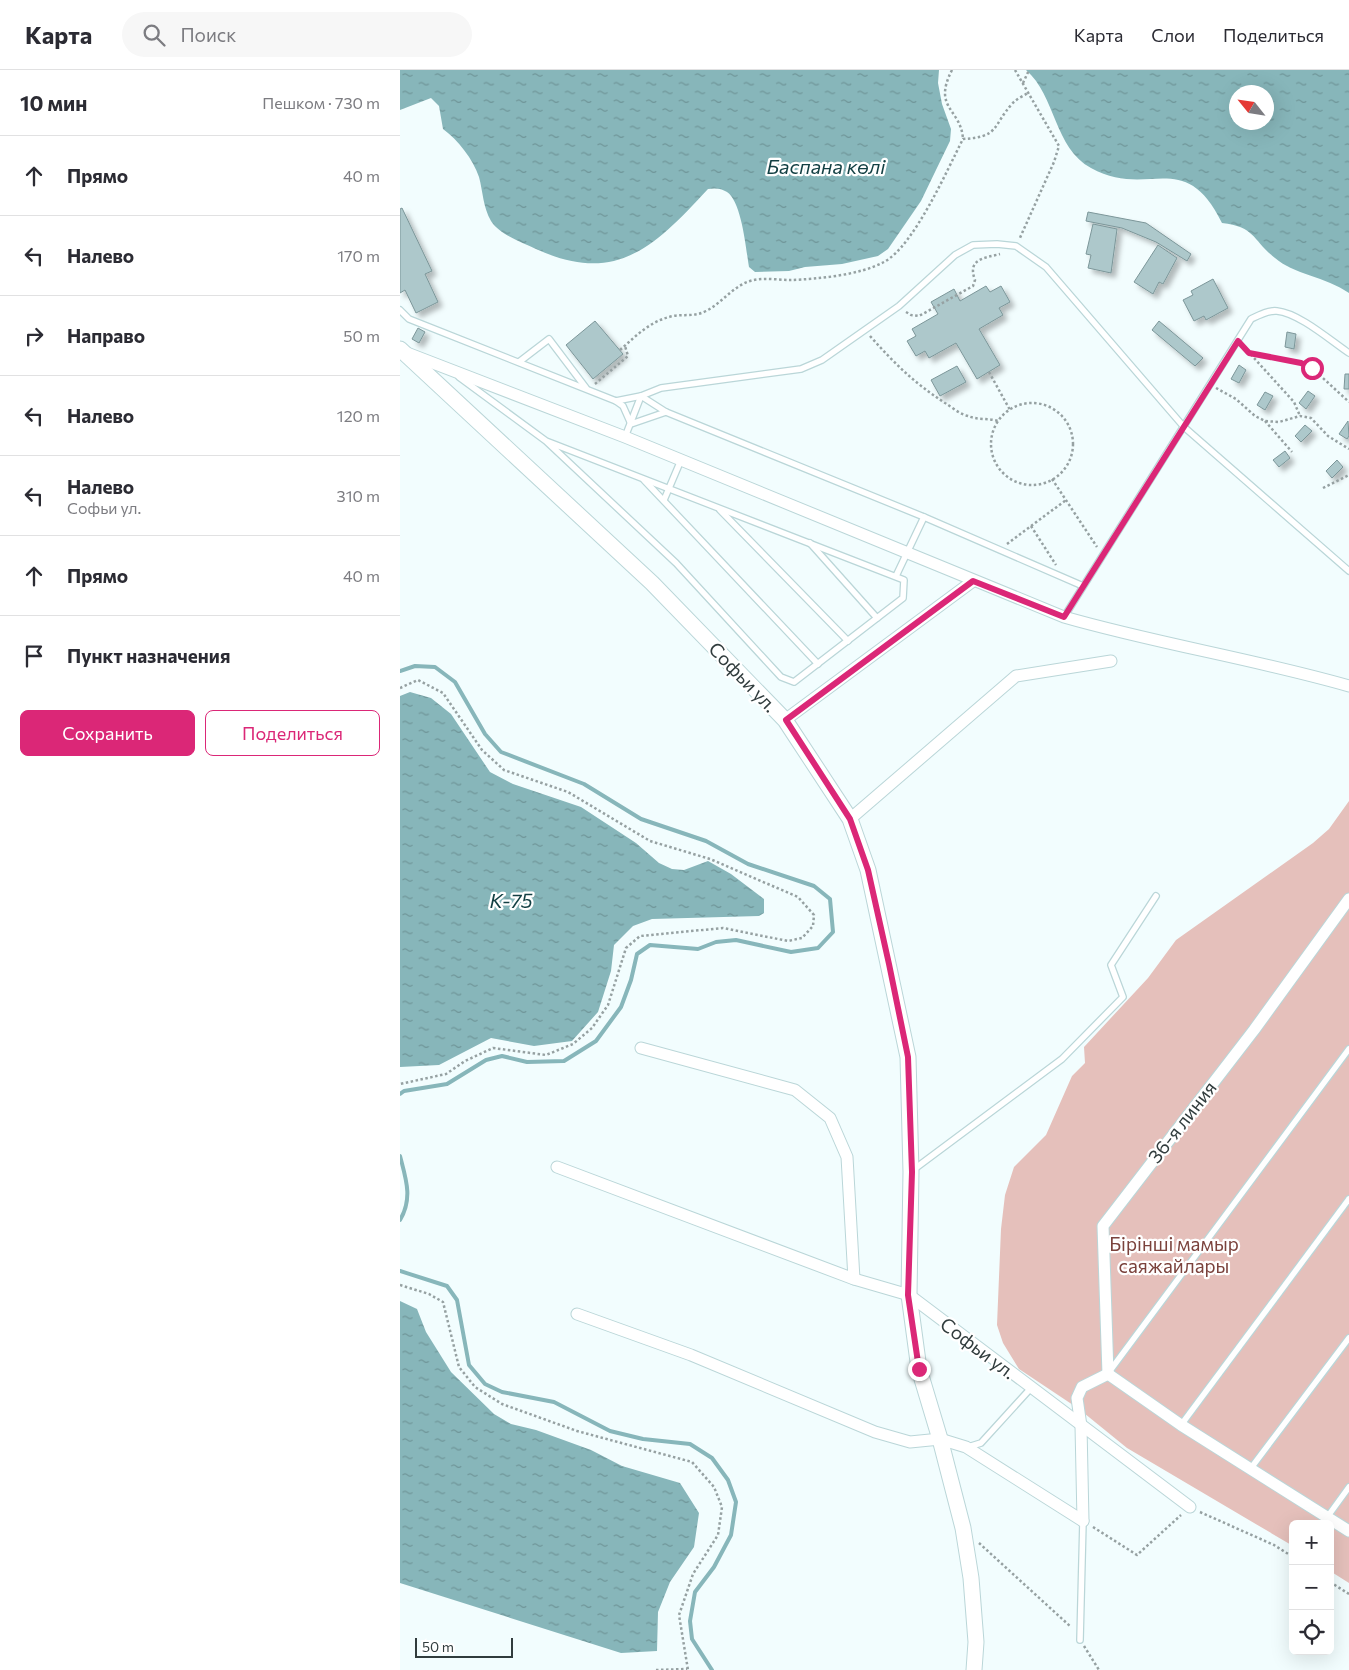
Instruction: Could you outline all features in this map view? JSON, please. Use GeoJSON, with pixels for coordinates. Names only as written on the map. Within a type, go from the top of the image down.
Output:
{"type":"FeatureCollection","features":[{"type":"Feature","properties":{"kind":"street"},"geometry":{"type":"LineString","coordinates":[[401,349],[448,370],[625,437],[906,554],[1064,617],[1102,628],[1295,671],[1349,686]]}},
{"type":"Feature","properties":{"kind":"street","name":"Софьи ул."},"geometry":{"type":"LineString","coordinates":[[401,349],[652,583],[786,720],[850,819],[868,870],[908,1057],[912,1172],[908,1295],[1190,1507]]}},
{"type":"Feature","properties":{"kind":"street"},"geometry":{"type":"LineString","coordinates":[[786,720],[973,581]]}},
{"type":"Feature","properties":{"kind":"street"},"geometry":{"type":"LineString","coordinates":[[850,819],[1016,676],[1111,661]]}},
{"type":"Feature","properties":{"kind":"street","name":"36-я линия"},"geometry":{"type":"LineString","coordinates":[[1108,1374],[1103,1226],[1254,1030],[1349,899]]}},
{"type":"Feature","properties":{"kind":"street"},"geometry":{"type":"LineString","coordinates":[[641,1048],[795,1090],[830,1118],[847,1157],[854,1279]]}},
{"type":"Feature","properties":{"kind":"street"},"geometry":{"type":"LineString","coordinates":[[557,1167],[854,1279],[908,1295],[919,1369],[940,1439],[963,1528],[976,1642],[974,1670]]}},
{"type":"Feature","properties":{"kind":"street"},"geometry":{"type":"LineString","coordinates":[[577,1314],[691,1355],[874,1432],[910,1442],[940,1439],[966,1447],[1082,1521]]}},
{"type":"Feature","properties":{"kind":"street"},"geometry":{"type":"LineString","coordinates":[[1082,1521],[1081,1426],[1077,1398],[1082,1387],[1108,1374],[1181,1424],[1349,1531]]}},
{"type":"Feature","properties":{"kind":"lane"},"geometry":{"type":"LineString","coordinates":[[616,401],[641,396],[661,388],[801,369],[822,360],[899,306],[955,255],[973,245],[997,244],[1016,246],[1046,267],[1184,427],[1349,571]]}},
{"type":"Feature","properties":{"kind":"lane"},"geometry":{"type":"LineString","coordinates":[[400,310],[409,319],[616,401],[623,406],[631,424]]}},
{"type":"Feature","properties":{"kind":"lane"},"geometry":{"type":"LineString","coordinates":[[1064,617],[1251,320],[1261,314],[1277,311],[1294,316],[1349,353]]}},
{"type":"Feature","properties":{"kind":"lane"},"geometry":{"type":"LineString","coordinates":[[519,362],[549,339],[588,390]]}},
{"type":"Feature","properties":{"kind":"lane"},"geometry":{"type":"LineString","coordinates":[[448,370],[546,441],[676,563],[781,677],[794,682],[903,598],[904,580],[896,576],[546,441]]}},
{"type":"Feature","properties":{"kind":"lane"},"geometry":{"type":"LineString","coordinates":[[641,396],[666,412],[924,517],[1083,586]]}},
{"type":"Feature","properties":{"kind":"lane"},"geometry":{"type":"LineString","coordinates":[[625,437],[641,396]]}},
{"type":"Feature","properties":{"kind":"lane"},"geometry":{"type":"LineString","coordinates":[[631,424],[666,412]]}},
{"type":"Feature","properties":{"kind":"lane"},"geometry":{"type":"LineString","coordinates":[[664,500],[681,460]]}},
{"type":"Feature","properties":{"kind":"lane"},"geometry":{"type":"LineString","coordinates":[[643,478],[818,664]]}},
{"type":"Feature","properties":{"kind":"lane"},"geometry":{"type":"LineString","coordinates":[[718,507],[848,641]]}},
{"type":"Feature","properties":{"kind":"lane"},"geometry":{"type":"LineString","coordinates":[[896,576],[924,517]]}},
{"type":"Feature","properties":{"kind":"lane"},"geometry":{"type":"LineString","coordinates":[[809,542],[877,618]]}},
{"type":"Feature","properties":{"kind":"lane"},"geometry":{"type":"LineString","coordinates":[[912,1172],[1062,1059],[1122,997],[1111,965],[1156,896]]}},
{"type":"Feature","properties":{"kind":"lane"},"geometry":{"type":"LineString","coordinates":[[1108,1374],[1349,1049]]}},
{"type":"Feature","properties":{"kind":"lane"},"geometry":{"type":"LineString","coordinates":[[1181,1424],[1349,1199]]}},
{"type":"Feature","properties":{"kind":"lane"},"geometry":{"type":"LineString","coordinates":[[1252,1468],[1349,1338]]}},
{"type":"Feature","properties":{"kind":"lane"},"geometry":{"type":"LineString","coordinates":[[966,1447],[980,1443],[1031,1388]]}},
{"type":"Feature","properties":{"kind":"lane"},"geometry":{"type":"LineString","coordinates":[[1328,1516],[1349,1487]]}},
{"type":"Feature","properties":{"kind":"lane"},"geometry":{"type":"LineString","coordinates":[[1080,1640],[1082,1521]]}},
{"type":"Feature","properties":{"kind":"path"},"geometry":{"type":"LineString","coordinates":[[620,350],[647,326],[658,320],[675,316],[697,315],[708,310],[732,290],[749,281],[826,277],[884,262],[895,254],[909,237],[930,204],[963,139],[962,130],[944,98],[945,84],[952,70]]}},
{"type":"Feature","properties":{"kind":"path"},"geometry":{"type":"LineString","coordinates":[[899,306],[911,315],[919,316],[973,286],[975,280],[972,272],[974,264],[979,259],[1006,252],[1016,246],[1054,162],[1059,146],[1015,70]]}},
{"type":"Feature","properties":{"kind":"path"},"geometry":{"type":"LineString","coordinates":[[1023,83],[1029,70]]}},
{"type":"Feature","properties":{"kind":"path"},"geometry":{"type":"LineString","coordinates":[[963,139],[977,138],[989,134],[997,127],[1013,102],[1028,93]]}},
{"type":"Feature","properties":{"kind":"path"},"geometry":{"type":"LineString","coordinates":[[865,330],[901,371],[924,390],[962,414],[970,417],[986,417],[998,421]]}},
{"type":"Feature","properties":{"kind":"path"},"geometry":{"type":"LineString","coordinates":[[1238,341],[1294,402],[1300,416]]}},
{"type":"Feature","properties":{"kind":"path"},"geometry":{"type":"LineString","coordinates":[[588,390],[628,356],[625,346]]}},
{"type":"Feature","properties":{"kind":"path"},"geometry":{"type":"LineString","coordinates":[[1249,353],[1301,363],[1312,368],[1349,402]]}},
{"type":"Feature","properties":{"kind":"path"},"geometry":{"type":"LineString","coordinates":[[989,372],[1010,410]]}},
{"type":"Feature","properties":{"kind":"path"},"geometry":{"type":"LineString","coordinates":[[1211,385],[1236,398],[1255,416],[1265,421],[1278,422],[1300,416],[1311,418],[1328,436],[1349,449]]}},
{"type":"Feature","properties":{"kind":"path"},"geometry":{"type":"LineString","coordinates":[[1022,404],[1041,404],[1059,412],[1067,422],[1073,441],[1070,460],[1063,471],[1052,480],[1039,484],[1025,484],[1012,479],[994,459],[992,445],[998,421],[1010,410],[1022,404]]}},
{"type":"Feature","properties":{"kind":"path"},"geometry":{"type":"LineString","coordinates":[[1265,421],[1292,452]]}},
{"type":"Feature","properties":{"kind":"path"},"geometry":{"type":"LineString","coordinates":[[1323,488],[1349,475]]}},
{"type":"Feature","properties":{"kind":"path"},"geometry":{"type":"LineString","coordinates":[[1052,480],[1103,557]]}},
{"type":"Feature","properties":{"kind":"path"},"geometry":{"type":"LineString","coordinates":[[998,550],[1066,500]]}},
{"type":"Feature","properties":{"kind":"path"},"geometry":{"type":"LineString","coordinates":[[1031,526],[1063,578]]}},
{"type":"Feature","properties":{"kind":"path"},"geometry":{"type":"LineString","coordinates":[[400,688],[418,680],[443,693],[482,750],[504,770],[568,792],[650,841],[710,859],[798,897],[814,915],[813,926],[802,938],[788,941],[723,928],[640,936],[626,948],[608,1005],[592,1028],[573,1044],[546,1055],[493,1048],[465,1061],[446,1074],[400,1084]]}},
{"type":"Feature","properties":{"kind":"path"},"geometry":{"type":"LineString","coordinates":[[400,1284],[429,1294],[443,1302],[459,1367],[474,1387],[502,1404],[577,1431],[692,1462],[714,1487],[722,1507],[718,1535],[693,1574],[679,1615],[688,1670],[656,1670]]}},
{"type":"Feature","properties":{"kind":"path"},"geometry":{"type":"LineString","coordinates":[[1082,1521],[1137,1555],[1190,1507],[1274,1545],[1289,1554]]}},
{"type":"Feature","properties":{"kind":"path"},"geometry":{"type":"LineString","coordinates":[[963,1528],[1071,1627],[1099,1670]]}},
{"type":"Feature","properties":{"kind":"path"},"geometry":{"type":"LineString","coordinates":[[1334,1585],[1349,1594]]}},
{"type":"Feature","properties":{"kind":"green space","name":"Бірінші мамыр саяжайлары"},"geometry":{"type":"Polygon","coordinates":[[[1349,801],[1349,1583],[1334,1574],[1334,1520],[1289,1520],[1289,1544],[1127,1448],[1079,1409],[1019,1369],[1003,1343],[997,1325],[1001,1229],[1005,1195],[1014,1167],[1046,1135],[1072,1076],[1085,1063],[1084,1047],[1148,978],[1176,940],[1313,843],[1329,829],[1349,801]]]}},
{"type":"Feature","properties":{"kind":"water","name":"Баспана көлі"},"geometry":{"type":"Polygon","coordinates":[[[400,70],[939,70],[938,83],[942,104],[951,129],[950,141],[921,201],[888,249],[878,256],[842,264],[805,267],[789,271],[755,272],[749,267],[740,216],[732,197],[727,192],[713,188],[708,189],[670,228],[652,243],[632,254],[612,261],[590,263],[564,259],[536,249],[512,238],[495,226],[486,210],[479,177],[473,163],[464,150],[443,129],[439,106],[431,98],[400,110],[400,70]]]}},
{"type":"Feature","properties":{"kind":"water"},"geometry":{"type":"Polygon","coordinates":[[[1026,70],[1349,70],[1349,293],[1330,283],[1291,268],[1275,258],[1248,231],[1222,223],[1208,200],[1194,186],[1179,180],[1130,179],[1111,176],[1091,168],[1069,148],[1044,93],[1026,70]]]}},
{"type":"Feature","properties":{"kind":"water","name":"К-75"},"geometry":{"type":"Polygon","coordinates":[[[410,692],[431,698],[451,714],[490,772],[513,784],[581,807],[636,843],[659,863],[672,869],[684,870],[708,861],[731,874],[764,899],[764,913],[759,916],[652,919],[633,926],[614,945],[611,971],[598,1012],[572,1041],[534,1046],[491,1038],[439,1065],[400,1067],[400,696],[410,692]]]}},
{"type":"Feature","properties":{"kind":"water"},"geometry":{"type":"Polygon","coordinates":[[[400,1301],[417,1309],[426,1332],[451,1372],[494,1414],[511,1424],[536,1430],[591,1450],[622,1466],[680,1483],[699,1513],[694,1547],[670,1582],[658,1612],[657,1651],[621,1653],[400,1583],[400,1301]]]}},
{"type":"Feature","properties":{"kind":"building"},"geometry":{"type":"Polygon","coordinates":[[[402,208],[432,271],[425,274],[438,302],[416,313],[405,290],[400,293],[400,209],[402,208]]]}},
{"type":"Feature","properties":{"kind":"building"},"geometry":{"type":"Polygon","coordinates":[[[1088,212],[1146,223],[1191,254],[1187,261],[1156,242],[1122,228],[1086,221],[1088,212]]]}},
{"type":"Feature","properties":{"kind":"building"},"geometry":{"type":"Polygon","coordinates":[[[1093,224],[1117,229],[1111,273],[1088,268],[1091,255],[1086,254],[1093,224]]]}},
{"type":"Feature","properties":{"kind":"building"},"geometry":{"type":"Polygon","coordinates":[[[1158,245],[1177,258],[1163,284],[1159,282],[1153,294],[1134,282],[1158,245]]]}},
{"type":"Feature","properties":{"kind":"building"},"geometry":{"type":"Polygon","coordinates":[[[1213,279],[1228,308],[1206,320],[1204,316],[1194,321],[1183,300],[1193,295],[1191,291],[1213,279]]]}},
{"type":"Feature","properties":{"kind":"building"},"geometry":{"type":"Polygon","coordinates":[[[986,286],[990,292],[1001,286],[1010,302],[999,308],[1003,315],[979,329],[1000,365],[977,379],[956,343],[929,358],[925,351],[916,356],[907,341],[916,336],[912,329],[938,314],[931,302],[954,289],[960,301],[986,286]]]}},
{"type":"Feature","properties":{"kind":"building"},"geometry":{"type":"Polygon","coordinates":[[[595,321],[623,354],[593,379],[566,345],[595,321]]]}},
{"type":"Feature","properties":{"kind":"building"},"geometry":{"type":"Polygon","coordinates":[[[1159,321],[1203,358],[1195,366],[1152,330],[1159,321]]]}},
{"type":"Feature","properties":{"kind":"building"},"geometry":{"type":"Polygon","coordinates":[[[418,328],[425,332],[419,343],[412,339],[418,328]]]}},
{"type":"Feature","properties":{"kind":"building"},"geometry":{"type":"Polygon","coordinates":[[[1287,332],[1296,334],[1294,349],[1285,347],[1287,332]]]}},
{"type":"Feature","properties":{"kind":"building"},"geometry":{"type":"Polygon","coordinates":[[[1239,365],[1246,370],[1239,383],[1231,379],[1239,365]]]}},
{"type":"Feature","properties":{"kind":"building"},"geometry":{"type":"Polygon","coordinates":[[[957,366],[966,382],[940,396],[931,380],[957,366]]]}},
{"type":"Feature","properties":{"kind":"building"},"geometry":{"type":"Polygon","coordinates":[[[1345,374],[1349,374],[1349,389],[1344,389],[1345,374]]]}},
{"type":"Feature","properties":{"kind":"building"},"geometry":{"type":"Polygon","coordinates":[[[1308,391],[1315,396],[1306,409],[1299,403],[1308,391]]]}},
{"type":"Feature","properties":{"kind":"building"},"geometry":{"type":"Polygon","coordinates":[[[1265,392],[1273,396],[1265,410],[1257,405],[1265,392]]]}},
{"type":"Feature","properties":{"kind":"building"},"geometry":{"type":"Polygon","coordinates":[[[1348,421],[1349,436],[1347,439],[1339,434],[1348,421]]]}},
{"type":"Feature","properties":{"kind":"building"},"geometry":{"type":"Polygon","coordinates":[[[1305,425],[1312,431],[1301,442],[1295,436],[1305,425]]]}},
{"type":"Feature","properties":{"kind":"building"},"geometry":{"type":"Polygon","coordinates":[[[1285,451],[1290,458],[1279,467],[1273,460],[1285,451]]]}},
{"type":"Feature","properties":{"kind":"building"},"geometry":{"type":"Polygon","coordinates":[[[1337,460],[1343,467],[1332,478],[1326,471],[1337,460]]]}},
{"type":"Feature","properties":{"kind":"waterway"},"geometry":{"type":"LineString","coordinates":[[400,671],[415,666],[435,667],[455,682],[485,734],[501,752],[584,784],[641,819],[706,841],[748,864],[814,886],[830,899],[833,932],[818,948],[791,952],[736,940],[716,942],[698,949],[650,945],[637,954],[631,980],[621,1007],[596,1041],[564,1061],[527,1062],[502,1056],[486,1060],[447,1084],[404,1091],[400,1094]]}},
{"type":"Feature","properties":{"kind":"waterway"},"geometry":{"type":"LineString","coordinates":[[400,1156],[407,1188],[406,1204],[400,1220]]}},
{"type":"Feature","properties":{"kind":"waterway"},"geometry":{"type":"LineString","coordinates":[[400,1271],[447,1286],[457,1300],[469,1365],[485,1384],[502,1392],[554,1402],[610,1431],[643,1439],[690,1444],[712,1458],[728,1480],[736,1502],[731,1535],[714,1567],[695,1592],[690,1621],[692,1639],[712,1670]]}},
{"type":"Feature","properties":{"kind":"route"},"geometry":{"type":"LineString","coordinates":[[919,1369],[908,1295],[912,1172],[908,1057],[889,964],[868,870],[850,819],[786,720],[973,581],[1064,617],[1238,341],[1249,353],[1301,363],[1312,368]]}}]}
